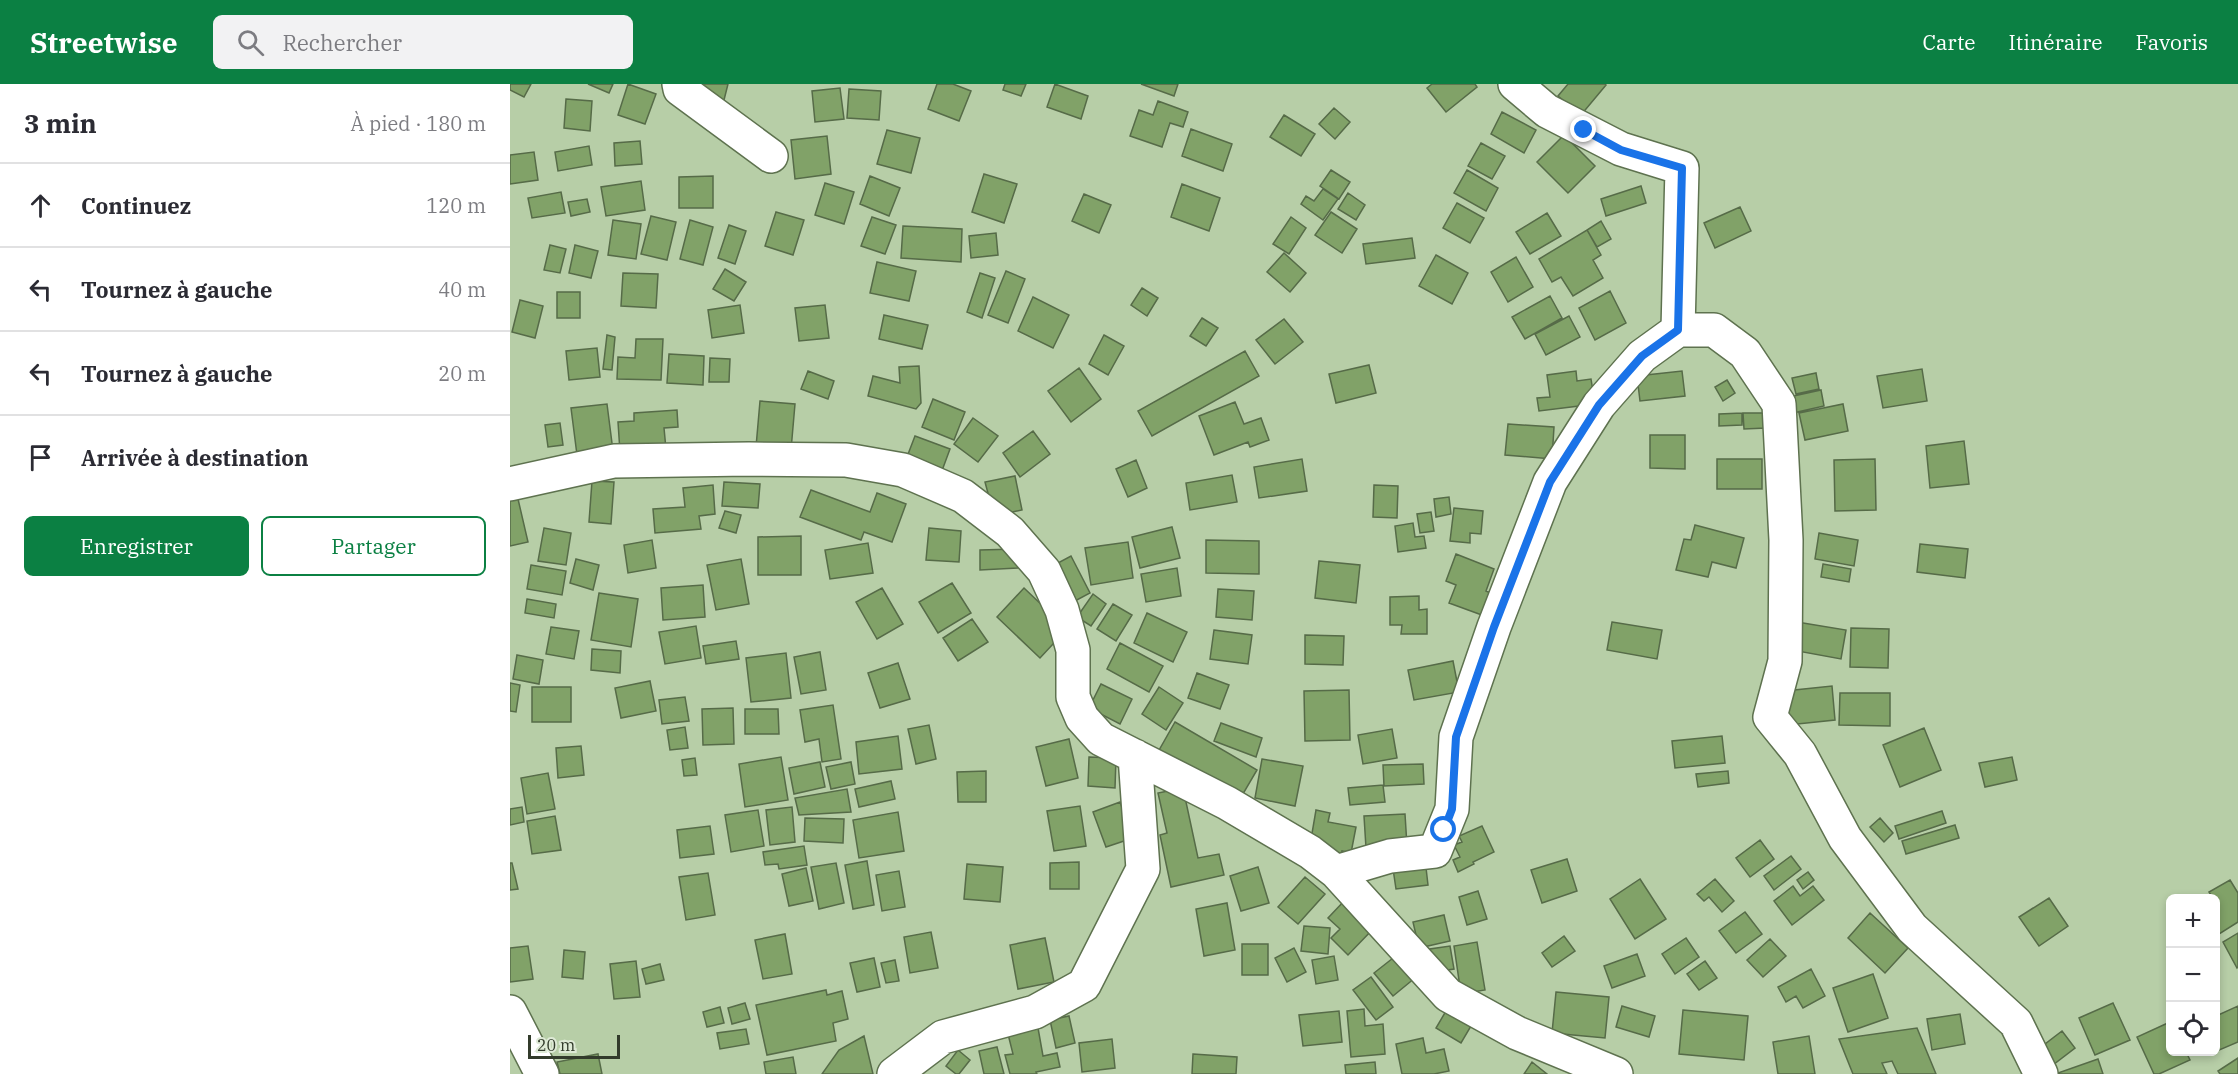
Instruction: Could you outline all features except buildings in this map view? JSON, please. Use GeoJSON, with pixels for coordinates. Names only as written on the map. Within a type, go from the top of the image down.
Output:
{"type":"FeatureCollection","features":[{"type":"Feature","properties":{"kind":"street"},"geometry":{"type":"LineString","coordinates":[[679,84],[680,89],[771,156]]}},
{"type":"Feature","properties":{"kind":"street"},"geometry":{"type":"LineString","coordinates":[[1515,84],[1547,111],[1621,150],[1682,168],[1678,330]]}},
{"type":"Feature","properties":{"kind":"street"},"geometry":{"type":"LineString","coordinates":[[1336,872],[1390,856],[1435,851],[1452,809],[1456,737],[1494,627],[1550,482],[1599,405],[1642,356],[1678,330],[1714,330],[1745,353],[1779,404],[1786,540],[1785,661],[1770,717],[1800,754],[1845,838],[1912,928],[2016,1023],[2041,1074]]}},
{"type":"Feature","properties":{"kind":"street"},"geometry":{"type":"LineString","coordinates":[[510,484],[614,461],[846,460],[903,470],[963,496],[1010,532],[1044,571],[1062,610],[1073,650],[1073,697],[1082,718],[1101,739],[1227,803],[1310,852],[1336,872],[1448,995],[1516,1033],[1616,1074]]}},
{"type":"Feature","properties":{"kind":"street"},"geometry":{"type":"LineString","coordinates":[[894,1074],[943,1037],[1035,1012],[1084,985],[1143,869],[1135,756]]}},
{"type":"Feature","properties":{"kind":"street"},"geometry":{"type":"LineString","coordinates":[[510,1012],[542,1074]]}},
{"type":"Feature","properties":{"kind":"route"},"geometry":{"type":"LineString","coordinates":[[1444,830],[1452,809],[1456,737],[1494,627],[1550,482],[1599,405],[1642,356],[1678,330],[1682,168],[1621,150],[1584,130]]}}]}
